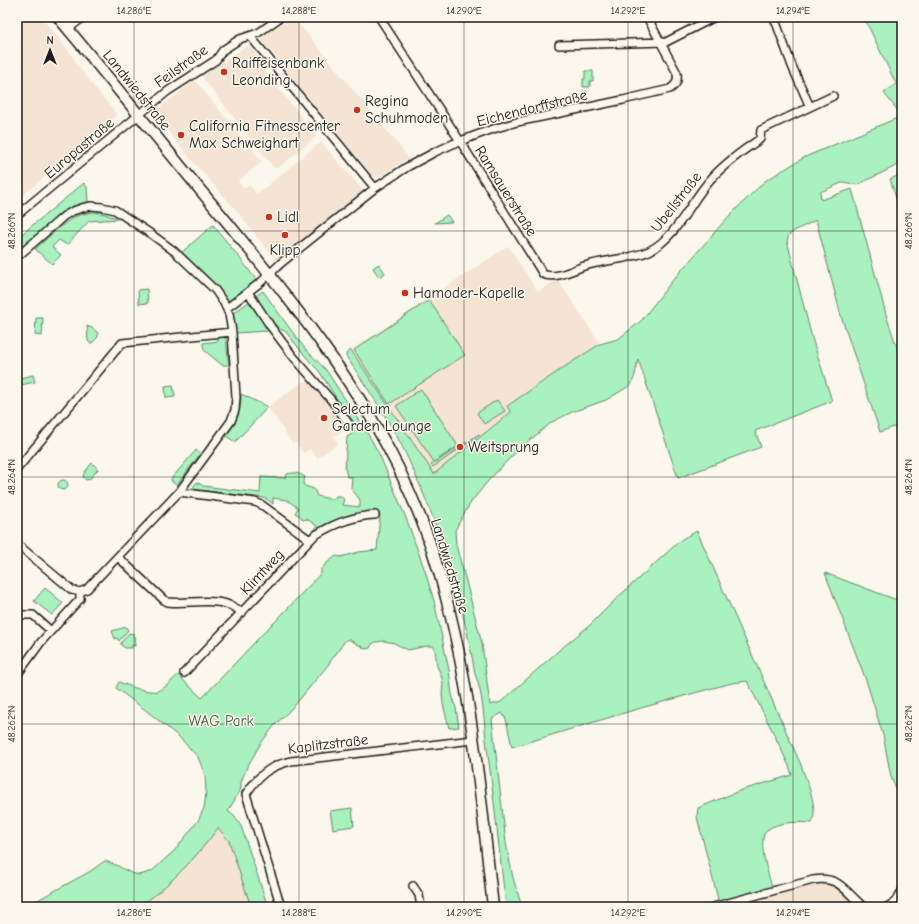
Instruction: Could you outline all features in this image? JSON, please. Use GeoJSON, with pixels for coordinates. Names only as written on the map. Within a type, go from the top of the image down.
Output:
{"type":"FeatureCollection","features":[{"type":"Feature","properties":{"kind":"main road","name":"Landwiedstraße"},"geometry":{"type":"LineString","coordinates":[[58,17],[269,274],[352,386],[371,416],[390,451],[410,492],[426,534],[446,602],[461,664],[473,740],[493,907]]}},
{"type":"Feature","properties":{"kind":"main road"},"geometry":{"type":"LineString","coordinates":[[67,28],[81,17]]}},
{"type":"Feature","properties":{"kind":"street","name":"Feilstraße"},"geometry":{"type":"LineString","coordinates":[[138,115],[176,86],[216,60],[222,51],[240,39],[258,33],[281,17]]}},
{"type":"Feature","properties":{"kind":"street","name":"Ramsauerstraße"},"geometry":{"type":"LineString","coordinates":[[379,17],[460,141],[543,274],[547,276]]}},
{"type":"Feature","properties":{"kind":"street"},"geometry":{"type":"LineString","coordinates":[[647,17],[660,43]]}},
{"type":"Feature","properties":{"kind":"street"},"geometry":{"type":"LineString","coordinates":[[559,45],[666,42],[715,17]]}},
{"type":"Feature","properties":{"kind":"street"},"geometry":{"type":"LineString","coordinates":[[773,17],[792,66],[810,106],[833,96]]}},
{"type":"Feature","properties":{"kind":"street"},"geometry":{"type":"LineString","coordinates":[[250,36],[375,188]]}},
{"type":"Feature","properties":{"kind":"street","name":"Eichendorffstraße"},"geometry":{"type":"LineString","coordinates":[[269,274],[375,188],[421,159],[460,141],[517,122],[670,89],[677,82],[677,73],[660,43]]}},
{"type":"Feature","properties":{"kind":"street","name":"Ubellstraße"},"geometry":{"type":"LineString","coordinates":[[547,276],[557,275],[586,266],[635,255],[648,251],[660,244],[669,236],[710,179],[726,164],[760,139],[761,130],[810,106]]}},
{"type":"Feature","properties":{"kind":"street","name":"Europastraße"},"geometry":{"type":"LineString","coordinates":[[17,215],[138,115]]}},
{"type":"Feature","properties":{"kind":"street"},"geometry":{"type":"LineString","coordinates":[[17,257],[55,224],[73,211],[91,206],[109,208],[122,214],[174,251],[216,290],[230,318],[236,397],[235,410],[231,421],[179,492],[87,589],[80,592],[72,590],[17,544]]}},
{"type":"Feature","properties":{"kind":"street"},"geometry":{"type":"LineString","coordinates":[[226,308],[261,282],[269,274]]}},
{"type":"Feature","properties":{"kind":"street"},"geometry":{"type":"LineString","coordinates":[[248,292],[292,355],[332,401],[349,424]]}},
{"type":"Feature","properties":{"kind":"street"},"geometry":{"type":"LineString","coordinates":[[17,469],[122,343],[232,332]]}},
{"type":"Feature","properties":{"kind":"street"},"geometry":{"type":"LineString","coordinates":[[179,492],[255,502],[262,505],[310,540]]}},
{"type":"Feature","properties":{"kind":"street","name":"Klimtweg"},"geometry":{"type":"LineString","coordinates":[[184,673],[310,540],[322,531],[339,522],[358,517],[375,515]]}},
{"type":"Feature","properties":{"kind":"street"},"geometry":{"type":"LineString","coordinates":[[118,557],[168,602],[205,601],[219,603],[237,608],[242,613]]}},
{"type":"Feature","properties":{"kind":"street"},"geometry":{"type":"LineString","coordinates":[[17,676],[41,642],[80,599],[80,592]]}},
{"type":"Feature","properties":{"kind":"street"},"geometry":{"type":"LineString","coordinates":[[17,615],[33,615],[51,631]]}},
{"type":"Feature","properties":{"kind":"street","name":"Kaplitzstraße"},"geometry":{"type":"LineString","coordinates":[[281,907],[246,794],[260,776],[274,766],[291,761],[473,740]]}},
{"type":"Feature","properties":{"kind":"street"},"geometry":{"type":"LineString","coordinates":[[713,907],[813,880],[825,879],[838,883],[864,907]]}},
{"type":"Feature","properties":{"kind":"street"},"geometry":{"type":"LineString","coordinates":[[413,886],[419,896],[421,907]]}},
{"type":"Feature","properties":{"kind":"street"},"geometry":{"type":"LineString","coordinates":[[887,907],[894,902],[902,891]]}},
{"type":"Feature","properties":{"kind":"shaded area"},"geometry":{"type":"Polygon","coordinates":[[[17,17],[41,17],[116,114],[114,119],[17,200],[17,17]]]}},
{"type":"Feature","properties":{"kind":"shaded area"},"geometry":{"type":"Polygon","coordinates":[[[293,17],[409,158],[379,177],[372,175],[262,41],[263,36],[293,17]]]}},
{"type":"Feature","properties":{"kind":"shaded area"},"geometry":{"type":"Polygon","coordinates":[[[249,46],[267,68],[264,71],[317,136],[278,168],[273,167],[202,77],[249,46]]]}},
{"type":"Feature","properties":{"kind":"shaded area"},"geometry":{"type":"Polygon","coordinates":[[[195,80],[262,162],[238,181],[244,189],[249,185],[257,194],[321,142],[365,193],[278,263],[236,210],[190,158],[155,115],[155,113],[162,106],[195,80]]]}},
{"type":"Feature","properties":{"kind":"shaded area"},"geometry":{"type":"Polygon","coordinates":[[[508,246],[538,292],[558,280],[600,344],[507,405],[511,412],[434,475],[351,350],[508,246]]]}},
{"type":"Feature","properties":{"kind":"shaded area"},"geometry":{"type":"Polygon","coordinates":[[[304,381],[313,383],[345,424],[340,433],[333,436],[338,444],[317,458],[310,449],[303,453],[296,442],[292,443],[268,407],[304,381]]]}},
{"type":"Feature","properties":{"kind":"shaded area"},"geometry":{"type":"Polygon","coordinates":[[[218,827],[229,841],[251,907],[139,907],[148,901],[191,861],[218,827]]]}},
{"type":"Feature","properties":{"kind":"shaded area"},"geometry":{"type":"Polygon","coordinates":[[[817,882],[826,882],[839,886],[859,907],[766,907],[763,896],[817,882]]]}},
{"type":"Feature","properties":{"kind":"green space"},"geometry":{"type":"Polygon","coordinates":[[[864,17],[902,17],[902,116],[884,93],[896,84],[864,17]]]}},
{"type":"Feature","properties":{"kind":"green space"},"geometry":{"type":"Polygon","coordinates":[[[585,71],[593,71],[593,81],[590,81],[590,87],[583,87],[585,71]]]}},
{"type":"Feature","properties":{"kind":"green space"},"geometry":{"type":"Polygon","coordinates":[[[902,116],[902,163],[857,185],[844,182],[820,192],[821,200],[852,189],[887,318],[902,362],[902,424],[880,432],[841,316],[816,220],[794,231],[789,235],[787,241],[812,338],[832,401],[755,431],[761,447],[678,478],[638,359],[635,375],[631,385],[606,400],[572,412],[552,422],[511,457],[488,481],[472,501],[455,530],[456,545],[482,644],[490,705],[501,702],[590,625],[617,598],[682,539],[697,531],[801,765],[813,802],[814,817],[812,823],[795,822],[777,825],[767,830],[764,835],[763,849],[772,888],[719,903],[697,817],[698,808],[739,791],[792,775],[773,732],[747,681],[732,683],[698,692],[512,747],[506,719],[502,713],[492,719],[506,843],[513,878],[522,907],[506,907],[484,715],[470,644],[447,557],[415,473],[402,446],[346,354],[351,350],[434,474],[511,412],[507,406],[600,344],[618,339],[641,321],[672,281],[729,216],[765,181],[805,157],[902,116]]]}},
{"type":"Feature","properties":{"kind":"green space"},"geometry":{"type":"Polygon","coordinates":[[[902,174],[902,217],[890,179],[902,174]]]}},
{"type":"Feature","properties":{"kind":"green space"},"geometry":{"type":"Polygon","coordinates":[[[84,183],[87,187],[88,203],[75,206],[67,210],[17,251],[17,238],[84,183]]]}},
{"type":"Feature","properties":{"kind":"green space"},"geometry":{"type":"Polygon","coordinates":[[[93,212],[102,213],[119,219],[89,221],[67,245],[59,240],[52,247],[61,255],[52,264],[35,249],[71,219],[79,215],[93,212]]]}},
{"type":"Feature","properties":{"kind":"green space"},"geometry":{"type":"Polygon","coordinates":[[[447,215],[452,222],[435,223],[447,215]]]}},
{"type":"Feature","properties":{"kind":"green space"},"geometry":{"type":"Polygon","coordinates":[[[213,225],[257,281],[231,301],[226,299],[211,281],[181,253],[213,225]]]}},
{"type":"Feature","properties":{"kind":"green space"},"geometry":{"type":"Polygon","coordinates":[[[379,264],[385,273],[379,277],[373,268],[379,264]]]}},
{"type":"Feature","properties":{"kind":"green space"},"geometry":{"type":"Polygon","coordinates":[[[147,289],[148,303],[139,304],[138,290],[147,289]]]}},
{"type":"Feature","properties":{"kind":"green space","name":"WAG Park"},"geometry":{"type":"Polygon","coordinates":[[[263,291],[303,346],[326,370],[371,439],[380,456],[408,523],[434,601],[449,670],[452,695],[459,727],[449,728],[443,704],[443,683],[437,666],[433,646],[408,650],[394,643],[384,641],[376,642],[372,644],[370,648],[366,649],[348,639],[295,705],[275,725],[261,743],[247,767],[241,782],[240,791],[228,811],[235,817],[241,826],[268,907],[251,907],[229,841],[218,828],[201,850],[182,870],[161,890],[139,907],[25,907],[89,872],[105,861],[131,873],[140,875],[152,871],[175,850],[198,821],[204,808],[206,793],[205,775],[198,757],[178,736],[116,688],[119,682],[143,690],[157,691],[166,686],[178,675],[202,698],[321,573],[321,569],[328,562],[336,556],[341,557],[359,552],[377,550],[380,514],[371,513],[311,535],[317,526],[307,519],[303,520],[295,513],[298,508],[287,500],[273,498],[273,504],[264,498],[192,489],[197,482],[203,486],[260,493],[261,477],[285,478],[287,474],[294,473],[305,477],[303,484],[314,489],[317,496],[334,499],[336,496],[341,496],[344,500],[342,505],[360,507],[360,500],[351,488],[352,477],[347,477],[345,468],[347,437],[352,434],[353,429],[319,371],[285,331],[273,322],[265,311],[256,296],[263,291]]]}},
{"type":"Feature","properties":{"kind":"green space"},"geometry":{"type":"Polygon","coordinates":[[[429,300],[465,355],[389,404],[354,350],[429,300]]]}},
{"type":"Feature","properties":{"kind":"green space"},"geometry":{"type":"Polygon","coordinates":[[[250,301],[269,330],[235,333],[232,314],[250,301]]]}},
{"type":"Feature","properties":{"kind":"green space"},"geometry":{"type":"Polygon","coordinates":[[[36,318],[43,318],[42,336],[35,335],[36,318]]]}},
{"type":"Feature","properties":{"kind":"green space"},"geometry":{"type":"Polygon","coordinates":[[[87,326],[98,333],[98,337],[92,343],[88,341],[87,326]]]}},
{"type":"Feature","properties":{"kind":"green space"},"geometry":{"type":"Polygon","coordinates":[[[224,337],[226,339],[229,365],[222,365],[204,350],[203,343],[218,341],[218,338],[224,337]]]}},
{"type":"Feature","properties":{"kind":"green space"},"geometry":{"type":"Polygon","coordinates":[[[33,375],[35,382],[21,385],[20,378],[33,375]]]}},
{"type":"Feature","properties":{"kind":"green space"},"geometry":{"type":"Polygon","coordinates":[[[173,385],[175,397],[166,398],[165,386],[173,385]]]}},
{"type":"Feature","properties":{"kind":"green space"},"geometry":{"type":"Polygon","coordinates":[[[421,389],[458,446],[434,462],[396,406],[421,389]]]}},
{"type":"Feature","properties":{"kind":"green space"},"geometry":{"type":"Polygon","coordinates":[[[241,394],[268,407],[235,442],[226,436],[238,416],[241,394]]]}},
{"type":"Feature","properties":{"kind":"green space"},"geometry":{"type":"Polygon","coordinates":[[[497,400],[505,411],[484,424],[477,413],[497,400]]]}},
{"type":"Feature","properties":{"kind":"green space","name":"Weitsprung"},"geometry":{"type":"Polygon","coordinates":[[[479,434],[480,435],[433,467],[431,465],[479,434]]]}},
{"type":"Feature","properties":{"kind":"green space"},"geometry":{"type":"Polygon","coordinates":[[[196,450],[200,454],[177,485],[172,482],[171,479],[196,450]]]}},
{"type":"Feature","properties":{"kind":"green space"},"geometry":{"type":"Polygon","coordinates":[[[92,463],[98,469],[90,479],[86,480],[83,477],[84,473],[92,463]]]}},
{"type":"Feature","properties":{"kind":"green space"},"geometry":{"type":"Polygon","coordinates":[[[61,480],[65,480],[67,481],[67,489],[61,490],[58,487],[58,483],[61,480]]]}},
{"type":"Feature","properties":{"kind":"green space"},"geometry":{"type":"Polygon","coordinates":[[[825,573],[902,602],[902,804],[891,777],[883,735],[867,683],[825,573]]]}},
{"type":"Feature","properties":{"kind":"green space"},"geometry":{"type":"Polygon","coordinates":[[[45,588],[63,603],[52,615],[34,601],[45,588]]]}},
{"type":"Feature","properties":{"kind":"green space"},"geometry":{"type":"Polygon","coordinates":[[[126,627],[128,630],[119,641],[117,638],[115,639],[112,631],[126,627]]]}},
{"type":"Feature","properties":{"kind":"green space"},"geometry":{"type":"Polygon","coordinates":[[[129,633],[134,634],[135,646],[132,645],[132,648],[125,648],[121,645],[121,643],[129,633]]]}},
{"type":"Feature","properties":{"kind":"green space"},"geometry":{"type":"Polygon","coordinates":[[[352,808],[354,826],[333,829],[330,811],[352,808]]]}},
{"type":"Feature","properties":{"kind":"place","name":"Raiffeisenbank Leonding"},"geometry":{"type":"Point","coordinates":[224,72]}},
{"type":"Feature","properties":{"kind":"place","name":"Regina Schuhmoden"},"geometry":{"type":"Point","coordinates":[357,110]}},
{"type":"Feature","properties":{"kind":"place","name":"California Fitnesscenter Max Schweighart"},"geometry":{"type":"Point","coordinates":[181,135]}},
{"type":"Feature","properties":{"kind":"place","name":"Lidl"},"geometry":{"type":"Point","coordinates":[269,217]}},
{"type":"Feature","properties":{"kind":"place","name":"Klipp"},"geometry":{"type":"Point","coordinates":[285,235]}},
{"type":"Feature","properties":{"kind":"place","name":"Hamoder-Kapelle"},"geometry":{"type":"Point","coordinates":[405,293]}},
{"type":"Feature","properties":{"kind":"place","name":"Selectum Garden Lounge"},"geometry":{"type":"Point","coordinates":[324,418]}},
{"type":"Feature","properties":{"kind":"place","name":"Weitsprung"},"geometry":{"type":"Point","coordinates":[460,447]}}]}
